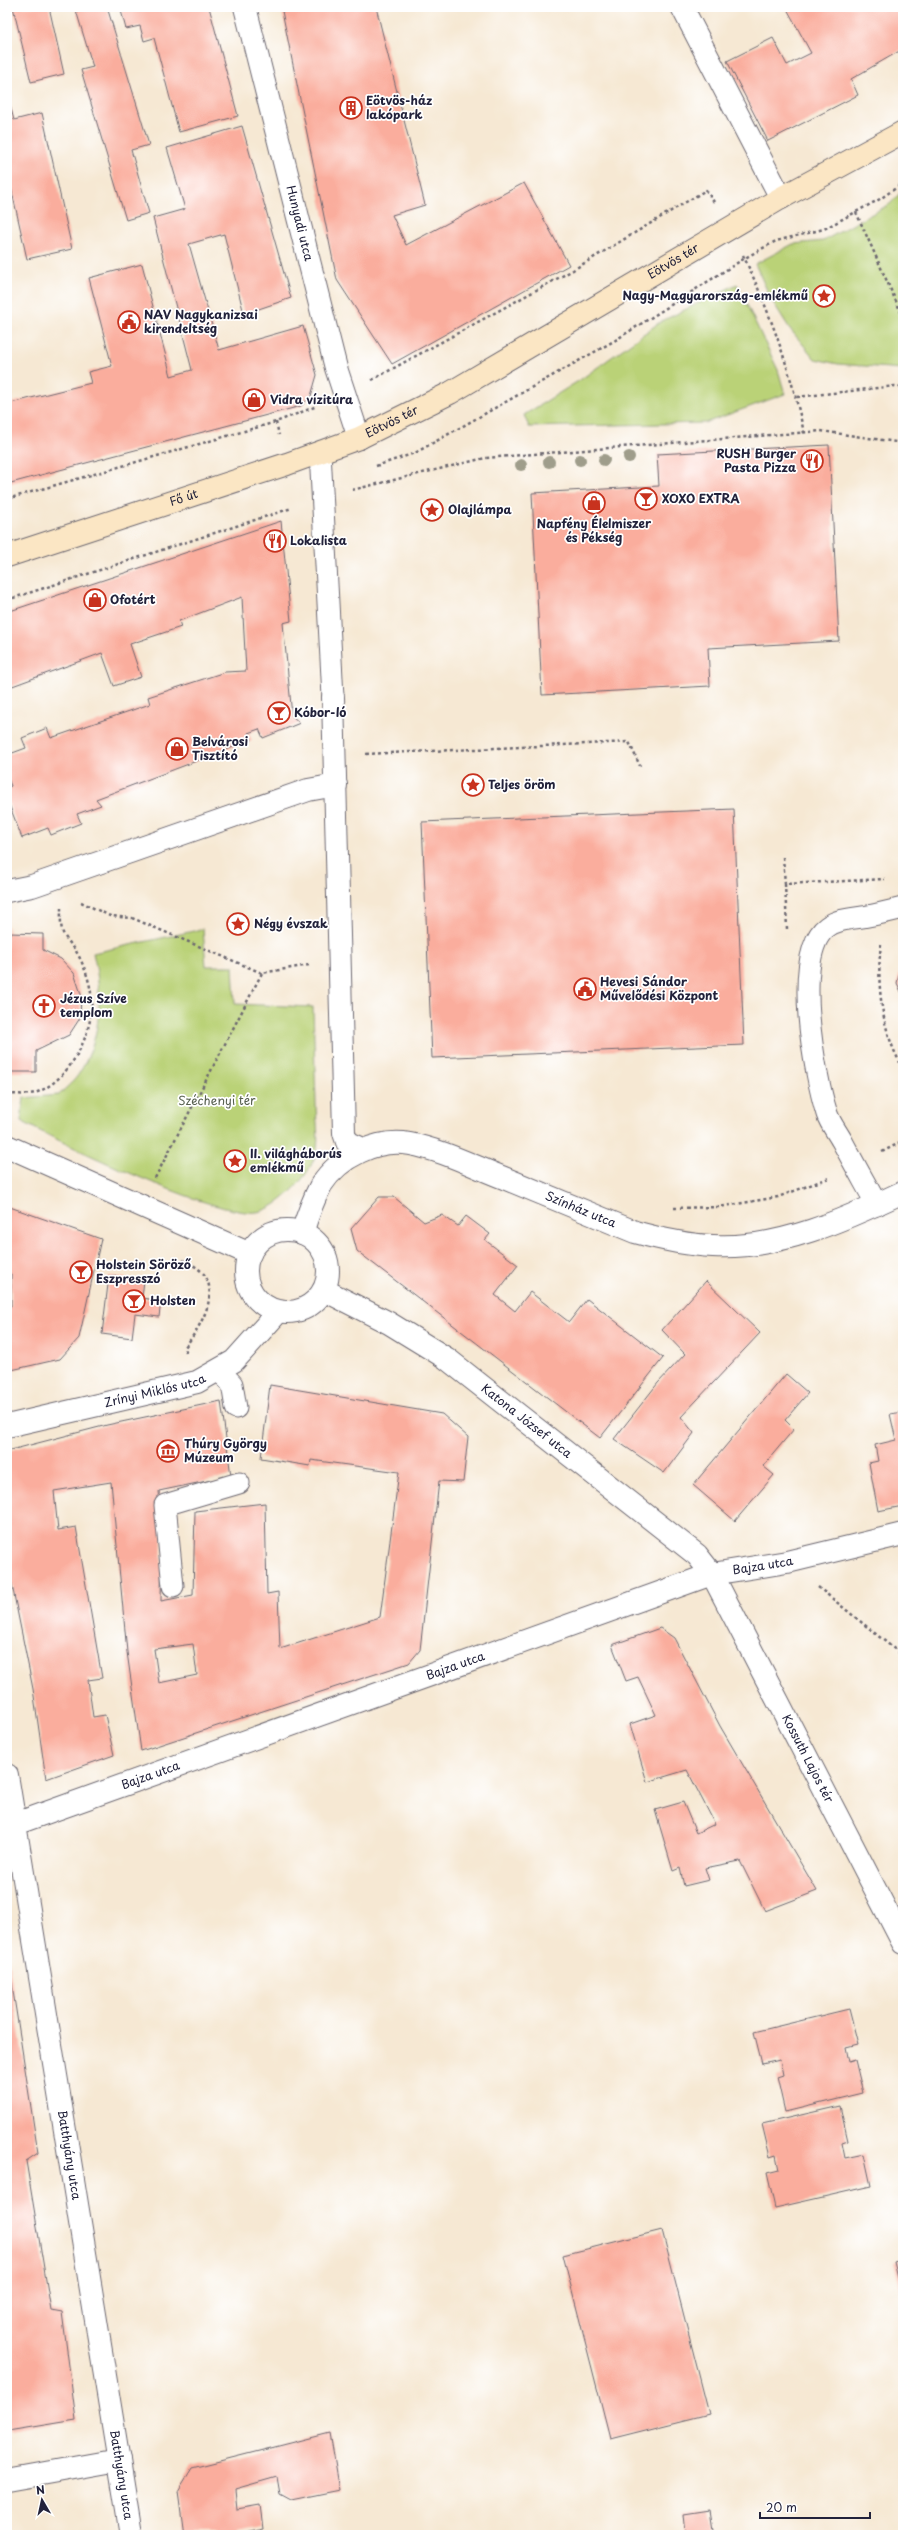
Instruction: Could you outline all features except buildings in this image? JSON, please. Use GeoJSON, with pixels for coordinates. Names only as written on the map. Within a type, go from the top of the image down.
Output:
{"type":"FeatureCollection","features":[{"type":"Feature","properties":{"kind":"street","name":"Hunyadi utca"},"geometry":{"type":"LineString","coordinates":[[245,7],[336,368],[360,438]]}},
{"type":"Feature","properties":{"kind":"street"},"geometry":{"type":"LineString","coordinates":[[682,7],[781,198]]}},
{"type":"Feature","properties":{"kind":"street","name":"Eötvös tér"},"geometry":{"type":"LineString","coordinates":[[360,438],[450,394],[781,198],[903,132]]}},
{"type":"Feature","properties":{"kind":"street","name":"Fő út"},"geometry":{"type":"LineString","coordinates":[[7,556],[360,438]]}},
{"type":"Feature","properties":{"kind":"street"},"geometry":{"type":"LineString","coordinates":[[333,697],[342,960],[344,1133],[347,1142],[363,1150]]}},
{"type":"Feature","properties":{"kind":"street"},"geometry":{"type":"LineString","coordinates":[[7,891],[32,886],[308,790],[336,785]]}},
{"type":"Feature","properties":{"kind":"street","name":"Színház utca"},"geometry":{"type":"LineString","coordinates":[[302,1233],[309,1211],[321,1185],[340,1165],[363,1150],[380,1144],[409,1144],[446,1154],[635,1232],[658,1239],[714,1246],[748,1245],[796,1235],[877,1205],[903,1192]]}},
{"type":"Feature","properties":{"kind":"street"},"geometry":{"type":"LineString","coordinates":[[7,1146],[250,1254]]}},
{"type":"Feature","properties":{"kind":"street"},"geometry":{"type":"LineString","coordinates":[[278,1231],[302,1233],[314,1240],[323,1251],[327,1264],[328,1277],[324,1290],[316,1300],[305,1308],[292,1312],[279,1311],[261,1302],[249,1285],[247,1266],[250,1254],[257,1244],[278,1231]]}},
{"type":"Feature","properties":{"kind":"street","name":"Katona József utca"},"geometry":{"type":"LineString","coordinates":[[324,1290],[389,1323],[446,1358],[697,1555],[712,1574]]}},
{"type":"Feature","properties":{"kind":"street","name":"Zrínyi Miklós utca"},"geometry":{"type":"LineString","coordinates":[[7,1426],[197,1382],[234,1361],[279,1311]]}},
{"type":"Feature","properties":{"kind":"street","name":"Bajza utca"},"geometry":{"type":"LineString","coordinates":[[15,1824],[712,1574],[787,1562],[903,1534]]}},
{"type":"Feature","properties":{"kind":"street","name":"Kossuth Lajos tér"},"geometry":{"type":"LineString","coordinates":[[712,1574],[903,1943]]}},
{"type":"Feature","properties":{"kind":"street","name":"Batthyány utca"},"geometry":{"type":"LineString","coordinates":[[7,1775],[131,2535]]}},
{"type":"Feature","properties":{"kind":"street"},"geometry":{"type":"LineString","coordinates":[[7,2480],[119,2460]]}},
{"type":"Feature","properties":{"kind":"lane"},"geometry":{"type":"LineString","coordinates":[[320,452],[324,498],[333,697]]}},
{"type":"Feature","properties":{"kind":"lane"},"geometry":{"type":"LineString","coordinates":[[877,1205],[854,1165],[828,1114],[814,1054],[808,991],[810,952],[816,938],[827,927],[841,919],[868,916],[903,908]]}},
{"type":"Feature","properties":{"kind":"lane"},"geometry":{"type":"LineString","coordinates":[[219,1370],[232,1384],[236,1408]]}},
{"type":"Feature","properties":{"kind":"lane"},"geometry":{"type":"LineString","coordinates":[[173,1586],[165,1504],[239,1483]]}},
{"type":"Feature","properties":{"kind":"path"},"geometry":{"type":"LineString","coordinates":[[745,258],[776,241],[824,230],[880,199],[903,183]]}},
{"type":"Feature","properties":{"kind":"path"},"geometry":{"type":"LineString","coordinates":[[856,212],[903,317]]}},
{"type":"Feature","properties":{"kind":"path"},"geometry":{"type":"LineString","coordinates":[[804,433],[797,397],[895,386],[903,387]]}},
{"type":"Feature","properties":{"kind":"path"},"geometry":{"type":"LineString","coordinates":[[7,499],[276,422],[345,394]]}},
{"type":"Feature","properties":{"kind":"path"},"geometry":{"type":"LineString","coordinates":[[324,498],[382,481],[485,458],[821,431],[903,442]]}},
{"type":"Feature","properties":{"kind":"path"},"geometry":{"type":"LineString","coordinates":[[7,600],[295,507]]}},
{"type":"Feature","properties":{"kind":"path"},"geometry":{"type":"LineString","coordinates":[[335,756],[629,742],[640,766]]}},
{"type":"Feature","properties":{"kind":"path"},"geometry":{"type":"LineString","coordinates":[[783,857],[785,884]]}},
{"type":"Feature","properties":{"kind":"path"},"geometry":{"type":"LineString","coordinates":[[7,1094],[27,1094],[40,1092],[56,1081],[68,1070],[80,1050],[87,1034],[91,994],[84,969],[74,948],[64,934],[60,906]]}},
{"type":"Feature","properties":{"kind":"path"},"geometry":{"type":"LineString","coordinates":[[110,916],[132,918],[262,973],[342,960]]}},
{"type":"Feature","properties":{"kind":"path"},"geometry":{"type":"LineString","coordinates":[[881,942],[879,962],[884,1018],[896,1056],[903,1068]]}},
{"type":"Feature","properties":{"kind":"path"},"geometry":{"type":"LineString","coordinates":[[160,1168],[262,973]]}},
{"type":"Feature","properties":{"kind":"path"},"geometry":{"type":"LineString","coordinates":[[669,1208],[719,1207],[778,1197],[831,1178],[903,1141]]}},
{"type":"Feature","properties":{"kind":"path"},"geometry":{"type":"LineString","coordinates":[[178,1258],[198,1268],[208,1282],[208,1299],[199,1329],[185,1347],[197,1382]]}},
{"type":"Feature","properties":{"kind":"path"},"geometry":{"type":"LineString","coordinates":[[787,1562],[903,1656]]}},
{"type":"Feature","properties":{"kind":"green space"},"geometry":{"type":"Polygon","coordinates":[[[903,190],[903,369],[838,364],[815,359],[790,329],[771,299],[755,264],[793,244],[823,241],[890,204],[903,190]]]}},
{"type":"Feature","properties":{"kind":"green space"},"geometry":{"type":"Polygon","coordinates":[[[737,284],[778,370],[785,394],[705,423],[529,427],[524,415],[580,380],[660,322],[737,284]]]}},
{"type":"Feature","properties":{"kind":"green space","name":"Széchenyi tér"},"geometry":{"type":"Polygon","coordinates":[[[203,929],[206,966],[233,966],[235,1004],[313,1007],[318,1132],[317,1149],[309,1168],[294,1188],[276,1204],[257,1212],[237,1211],[175,1192],[103,1161],[21,1121],[24,1098],[59,1095],[78,1075],[93,1044],[99,999],[93,953],[203,929]]]}},
{"type":"Feature","properties":{"kind":"place","name":"Eötvös-ház lakópark"},"geometry":{"type":"Point","coordinates":[351,108]}},
{"type":"Feature","properties":{"kind":"place","name":"Nagy-Magyarország-emlékmű"},"geometry":{"type":"Point","coordinates":[824,296]}},
{"type":"Feature","properties":{"kind":"place","name":"NAV Nagykanizsai kirendeltség"},"geometry":{"type":"Point","coordinates":[129,322]}},
{"type":"Feature","properties":{"kind":"place","name":"Vidra vízitúra"},"geometry":{"type":"Point","coordinates":[254,400]}},
{"type":"Feature","properties":{"kind":"place","name":"RUSH Burger Pasta Pizza"},"geometry":{"type":"Point","coordinates":[812,461]}},
{"type":"Feature","properties":{"kind":"place","name":"XOXO EXTRA"},"geometry":{"type":"Point","coordinates":[646,499]}},
{"type":"Feature","properties":{"kind":"place","name":"Napfény Élelmiszer és Pékség"},"geometry":{"type":"Point","coordinates":[594,503]}},
{"type":"Feature","properties":{"kind":"place","name":"Olajlámpa"},"geometry":{"type":"Point","coordinates":[432,510]}},
{"type":"Feature","properties":{"kind":"place","name":"Lokalista"},"geometry":{"type":"Point","coordinates":[275,541]}},
{"type":"Feature","properties":{"kind":"place","name":"Ofotért"},"geometry":{"type":"Point","coordinates":[95,600]}},
{"type":"Feature","properties":{"kind":"place","name":"Kóbor-ló"},"geometry":{"type":"Point","coordinates":[279,713]}},
{"type":"Feature","properties":{"kind":"place","name":"Belvárosi Tisztító"},"geometry":{"type":"Point","coordinates":[177,749]}},
{"type":"Feature","properties":{"kind":"place","name":"Teljes öröm"},"geometry":{"type":"Point","coordinates":[473,785]}},
{"type":"Feature","properties":{"kind":"place","name":"Négy évszak"},"geometry":{"type":"Point","coordinates":[238,924]}},
{"type":"Feature","properties":{"kind":"place","name":"Hevesi Sándor Művelődési Központ"},"geometry":{"type":"Point","coordinates":[585,989]}},
{"type":"Feature","properties":{"kind":"place","name":"Jézus Szíve templom"},"geometry":{"type":"Point","coordinates":[44,1006]}},
{"type":"Feature","properties":{"kind":"place","name":"II. világháborús emlékmű"},"geometry":{"type":"Point","coordinates":[235,1161]}},
{"type":"Feature","properties":{"kind":"place","name":"Holstein Söröző Eszpresszó"},"geometry":{"type":"Point","coordinates":[81,1272]}},
{"type":"Feature","properties":{"kind":"place","name":"Holsten"},"geometry":{"type":"Point","coordinates":[134,1301]}},
{"type":"Feature","properties":{"kind":"place","name":"Thúry György Múzeum"},"geometry":{"type":"Point","coordinates":[168,1451]}}]}
